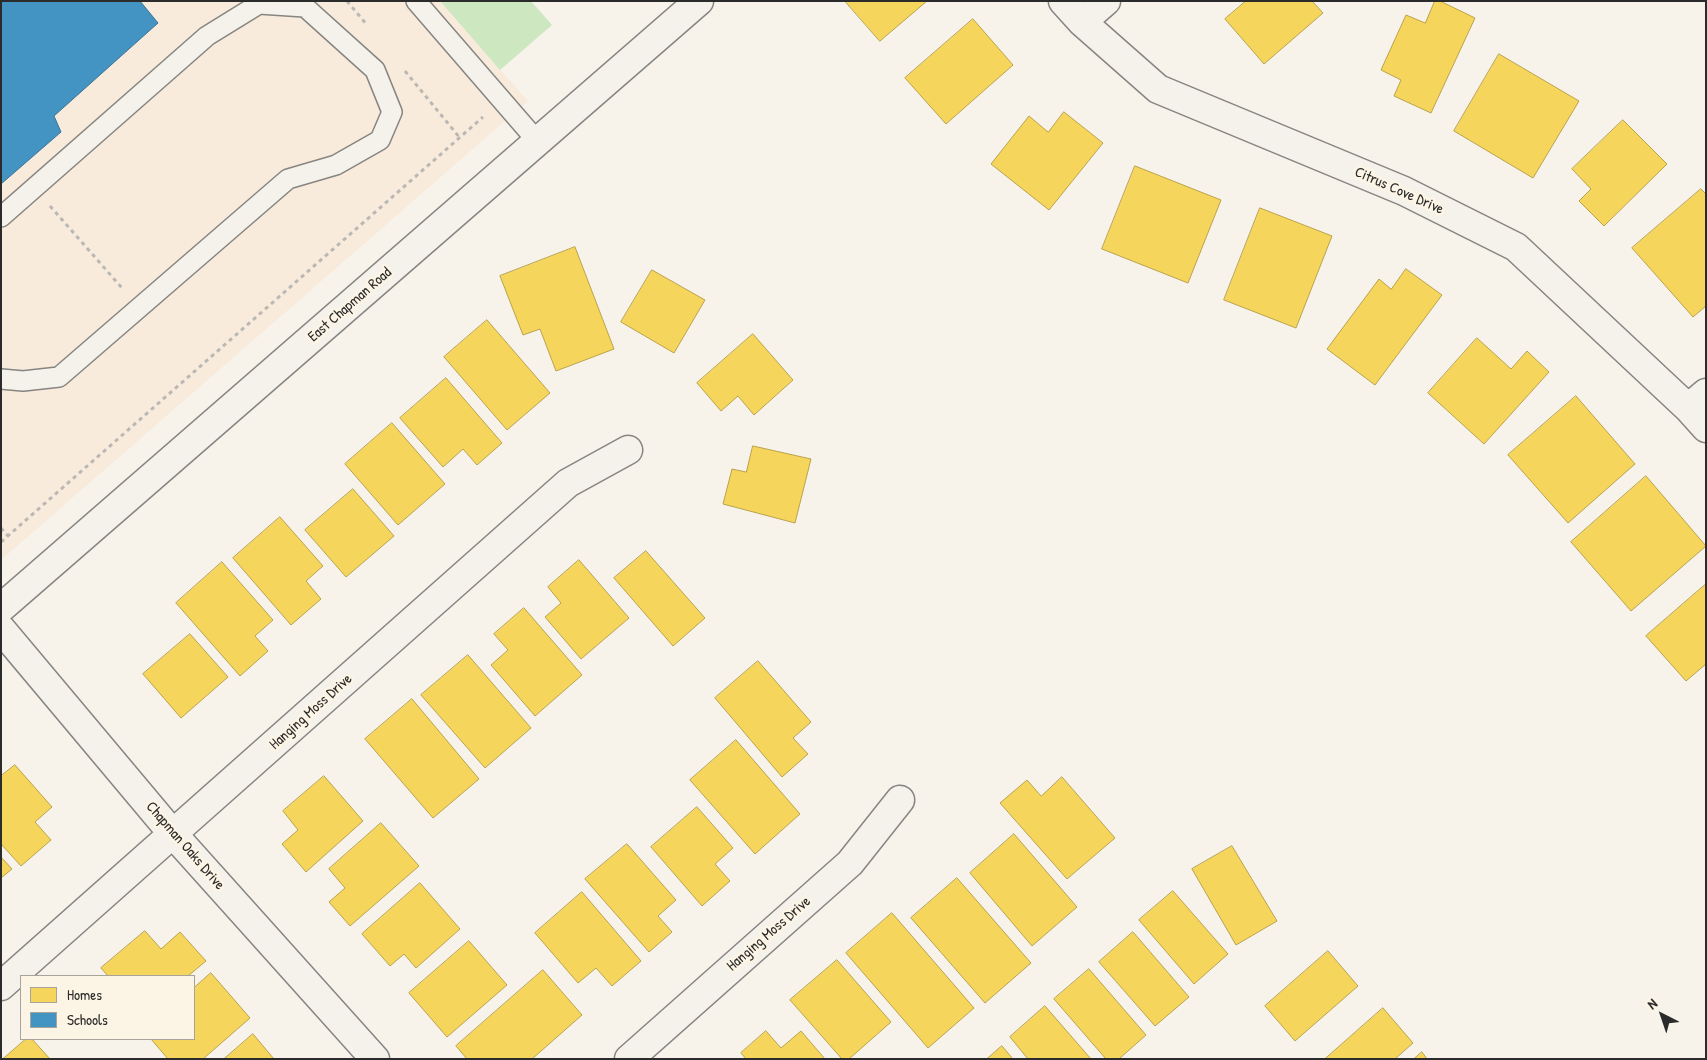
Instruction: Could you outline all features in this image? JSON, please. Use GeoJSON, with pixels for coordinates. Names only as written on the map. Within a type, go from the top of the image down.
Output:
{"type":"FeatureCollection","features":[{"type":"Feature","properties":{"kind":"street","name":"East Chapman Road"},"geometry":{"type":"LineString","coordinates":[[1,608],[700,1]]}},
{"type":"Feature","properties":{"kind":"street","name":"Citrus Cove Drive"},"geometry":{"type":"LineString","coordinates":[[1063,1],[1082,22],[1158,89],[1404,191],[1516,247],[1700,410]]}},
{"type":"Feature","properties":{"kind":"street"},"geometry":{"type":"LineString","coordinates":[[1082,22],[1106,1]]}},
{"type":"Feature","properties":{"kind":"street","name":"Hanging Moss Drive"},"geometry":{"type":"LineString","coordinates":[[1,986],[568,483],[628,450]]}},
{"type":"Feature","properties":{"kind":"street","name":"Chapman Oaks Drive"},"geometry":{"type":"LineString","coordinates":[[1,629],[173,834],[375,1059]]}},
{"type":"Feature","properties":{"kind":"street","name":"Hanging Moss Drive"},"geometry":{"type":"LineString","coordinates":[[629,1059],[850,863],[900,800]]}},
{"type":"Feature","properties":{"kind":"lane"},"geometry":{"type":"LineString","coordinates":[[416,1],[538,142]]}},
{"type":"Feature","properties":{"kind":"lane"},"geometry":{"type":"LineString","coordinates":[[1,217],[208,36],[259,4],[305,7],[376,70],[392,112],[380,140],[336,165],[288,179],[59,377],[23,381],[1,379]]}},
{"type":"Feature","properties":{"kind":"path"},"geometry":{"type":"LineString","coordinates":[[1,542],[502,101]]}},
{"type":"Feature","properties":{"kind":"path"},"geometry":{"type":"LineString","coordinates":[[34,188],[139,307]]}},
{"type":"Feature","properties":{"kind":"path"},"geometry":{"type":"LineString","coordinates":[[1,528],[8,536]]}},
{"type":"Feature","properties":{"kind":"shaded area"},"geometry":{"type":"Polygon","coordinates":[[[1,1],[440,1],[528,101],[1,560],[1,1]]]}},
{"type":"Feature","properties":{"kind":"green space"},"geometry":{"type":"Polygon","coordinates":[[[440,1],[531,1],[552,25],[500,70],[440,1]]]}},
{"type":"Feature","properties":{"kind":"building: Homes"},"geometry":{"type":"Polygon","coordinates":[[[845,1],[927,1],[880,41],[845,1]]]}},
{"type":"Feature","properties":{"kind":"building: Homes"},"geometry":{"type":"Polygon","coordinates":[[[1246,1],[1312,1],[1323,13],[1264,64],[1225,19],[1246,1]]]}},
{"type":"Feature","properties":{"kind":"building: Homes"},"geometry":{"type":"Polygon","coordinates":[[[1435,1],[1440,1],[1475,18],[1431,113],[1394,96],[1401,80],[1381,70],[1406,15],[1425,23],[1435,1]]]}},
{"type":"Feature","properties":{"kind":"building: Homes"},"geometry":{"type":"Polygon","coordinates":[[[973,19],[1013,65],[946,124],[905,78],[973,19]]]}},
{"type":"Feature","properties":{"kind":"building: Homes"},"geometry":{"type":"Polygon","coordinates":[[[1499,54],[1579,101],[1533,178],[1454,131],[1499,54]]]}},
{"type":"Feature","properties":{"kind":"building: Homes"},"geometry":{"type":"Polygon","coordinates":[[[1064,112],[1103,143],[1049,210],[991,164],[1029,116],[1048,132],[1064,112]]]}},
{"type":"Feature","properties":{"kind":"building: Homes"},"geometry":{"type":"Polygon","coordinates":[[[1623,120],[1667,164],[1604,226],[1579,201],[1591,189],[1572,169],[1623,120]]]}},
{"type":"Feature","properties":{"kind":"building: Homes"},"geometry":{"type":"Polygon","coordinates":[[[1135,166],[1221,200],[1188,283],[1102,249],[1135,166]]]}},
{"type":"Feature","properties":{"kind":"building: Homes"},"geometry":{"type":"Polygon","coordinates":[[[1701,189],[1706,194],[1706,306],[1693,317],[1632,248],[1701,189]]]}},
{"type":"Feature","properties":{"kind":"building: Homes"},"geometry":{"type":"Polygon","coordinates":[[[1260,208],[1332,236],[1296,328],[1224,300],[1260,208]]]}},
{"type":"Feature","properties":{"kind":"building: Homes"},"geometry":{"type":"Polygon","coordinates":[[[575,247],[614,349],[556,371],[540,329],[523,335],[500,276],[575,247]]]}},
{"type":"Feature","properties":{"kind":"building: Homes"},"geometry":{"type":"Polygon","coordinates":[[[1406,269],[1442,295],[1375,385],[1327,349],[1379,279],[1391,289],[1406,269]]]}},
{"type":"Feature","properties":{"kind":"building: Homes"},"geometry":{"type":"Polygon","coordinates":[[[652,270],[705,300],[674,353],[621,322],[652,270]]]}},
{"type":"Feature","properties":{"kind":"building: Homes"},"geometry":{"type":"Polygon","coordinates":[[[487,320],[550,393],[507,430],[444,357],[487,320]]]}},
{"type":"Feature","properties":{"kind":"building: Homes"},"geometry":{"type":"Polygon","coordinates":[[[753,334],[793,380],[754,415],[738,396],[721,411],[697,383],[753,334]]]}},
{"type":"Feature","properties":{"kind":"building: Homes"},"geometry":{"type":"Polygon","coordinates":[[[1477,338],[1511,369],[1527,351],[1549,372],[1484,444],[1428,393],[1477,338]]]}},
{"type":"Feature","properties":{"kind":"building: Homes"},"geometry":{"type":"Polygon","coordinates":[[[446,378],[502,443],[477,465],[463,449],[443,467],[400,418],[446,378]]]}},
{"type":"Feature","properties":{"kind":"building: Homes"},"geometry":{"type":"Polygon","coordinates":[[[1576,396],[1635,464],[1568,523],[1508,455],[1576,396]]]}},
{"type":"Feature","properties":{"kind":"building: Homes"},"geometry":{"type":"Polygon","coordinates":[[[392,423],[445,484],[398,525],[345,464],[392,423]]]}},
{"type":"Feature","properties":{"kind":"building: Homes"},"geometry":{"type":"Polygon","coordinates":[[[753,446],[811,459],[795,523],[723,504],[732,469],[746,472],[753,446]]]}},
{"type":"Feature","properties":{"kind":"building: Homes"},"geometry":{"type":"Polygon","coordinates":[[[1646,476],[1706,546],[1631,611],[1571,542],[1646,476]]]}},
{"type":"Feature","properties":{"kind":"building: Homes"},"geometry":{"type":"Polygon","coordinates":[[[353,489],[394,536],[346,577],[305,530],[353,489]]]}},
{"type":"Feature","properties":{"kind":"building: Homes"},"geometry":{"type":"Polygon","coordinates":[[[280,517],[323,566],[306,581],[321,599],[291,625],[233,558],[280,517]]]}},
{"type":"Feature","properties":{"kind":"building: Homes"},"geometry":{"type":"Polygon","coordinates":[[[646,551],[705,618],[673,646],[614,578],[646,551]]]}},
{"type":"Feature","properties":{"kind":"building: Homes"},"geometry":{"type":"Polygon","coordinates":[[[579,560],[629,618],[581,659],[545,617],[561,603],[548,587],[579,560]]]}},
{"type":"Feature","properties":{"kind":"building: Homes"},"geometry":{"type":"Polygon","coordinates":[[[222,562],[273,620],[255,636],[268,651],[240,676],[176,603],[222,562]]]}},
{"type":"Feature","properties":{"kind":"building: Homes"},"geometry":{"type":"Polygon","coordinates":[[[1706,584],[1706,664],[1686,681],[1646,636],[1706,584]]]}},
{"type":"Feature","properties":{"kind":"building: Homes"},"geometry":{"type":"Polygon","coordinates":[[[524,608],[582,675],[535,716],[491,665],[508,650],[494,634],[524,608]]]}},
{"type":"Feature","properties":{"kind":"building: Homes"},"geometry":{"type":"Polygon","coordinates":[[[190,634],[228,677],[181,718],[143,674],[190,634]]]}},
{"type":"Feature","properties":{"kind":"building: Homes"},"geometry":{"type":"Polygon","coordinates":[[[468,655],[531,728],[485,768],[421,695],[468,655]]]}},
{"type":"Feature","properties":{"kind":"building: Homes"},"geometry":{"type":"Polygon","coordinates":[[[758,661],[811,722],[793,738],[808,754],[782,777],[715,698],[758,661]]]}},
{"type":"Feature","properties":{"kind":"building: Homes"},"geometry":{"type":"Polygon","coordinates":[[[412,699],[479,779],[433,818],[365,739],[412,699]]]}},
{"type":"Feature","properties":{"kind":"building: Homes"},"geometry":{"type":"Polygon","coordinates":[[[736,740],[800,814],[755,854],[690,780],[736,740]]]}},
{"type":"Feature","properties":{"kind":"building: Homes"},"geometry":{"type":"Polygon","coordinates":[[[15,765],[52,807],[35,822],[51,840],[21,866],[1,844],[1,776],[15,765]]]}},
{"type":"Feature","properties":{"kind":"building: Homes"},"geometry":{"type":"Polygon","coordinates":[[[324,776],[363,821],[306,872],[282,844],[298,830],[283,811],[324,776]]]}},
{"type":"Feature","properties":{"kind":"building: Homes"},"geometry":{"type":"Polygon","coordinates":[[[1062,777],[1115,838],[1067,879],[1000,803],[1027,780],[1041,796],[1062,777]]]}},
{"type":"Feature","properties":{"kind":"building: Homes"},"geometry":{"type":"Polygon","coordinates":[[[697,807],[733,848],[715,864],[730,881],[702,906],[651,847],[697,807]]]}},
{"type":"Feature","properties":{"kind":"building: Homes"},"geometry":{"type":"Polygon","coordinates":[[[381,823],[419,866],[350,926],[329,902],[345,888],[329,869],[381,823]]]}},
{"type":"Feature","properties":{"kind":"building: Homes"},"geometry":{"type":"Polygon","coordinates":[[[1014,834],[1077,907],[1032,946],[970,873],[1014,834]]]}},
{"type":"Feature","properties":{"kind":"building: Homes"},"geometry":{"type":"Polygon","coordinates":[[[627,844],[676,900],[658,916],[672,932],[649,952],[585,879],[627,844]]]}},
{"type":"Feature","properties":{"kind":"building: Homes"},"geometry":{"type":"Polygon","coordinates":[[[1232,846],[1277,921],[1236,945],[1192,869],[1232,846]]]}},
{"type":"Feature","properties":{"kind":"building: Homes"},"geometry":{"type":"Polygon","coordinates":[[[1,857],[12,869],[1,878],[1,857]]]}},
{"type":"Feature","properties":{"kind":"building: Homes"},"geometry":{"type":"Polygon","coordinates":[[[957,878],[1031,963],[985,1003],[911,918],[957,878]]]}},
{"type":"Feature","properties":{"kind":"building: Homes"},"geometry":{"type":"Polygon","coordinates":[[[420,883],[460,929],[416,968],[404,954],[390,966],[362,934],[420,883]]]}},
{"type":"Feature","properties":{"kind":"building: Homes"},"geometry":{"type":"Polygon","coordinates":[[[1173,891],[1228,954],[1194,984],[1139,920],[1173,891]]]}},
{"type":"Feature","properties":{"kind":"building: Homes"},"geometry":{"type":"Polygon","coordinates":[[[582,892],[641,961],[612,986],[596,968],[578,983],[535,933],[582,892]]]}},
{"type":"Feature","properties":{"kind":"building: Homes"},"geometry":{"type":"Polygon","coordinates":[[[892,913],[974,1008],[928,1048],[846,953],[892,913]]]}},
{"type":"Feature","properties":{"kind":"building: Homes"},"geometry":{"type":"Polygon","coordinates":[[[145,931],[161,949],[180,932],[206,961],[189,975],[107,975],[101,968],[145,931]]]}},
{"type":"Feature","properties":{"kind":"building: Homes"},"geometry":{"type":"Polygon","coordinates":[[[1133,932],[1189,997],[1155,1026],[1099,962],[1133,932]]]}},
{"type":"Feature","properties":{"kind":"building: Homes"},"geometry":{"type":"Polygon","coordinates":[[[469,941],[507,985],[447,1037],[409,993],[469,941]]]}},
{"type":"Feature","properties":{"kind":"building: Homes"},"geometry":{"type":"Polygon","coordinates":[[[1328,951],[1358,986],[1295,1041],[1265,1006],[1328,951]]]}},
{"type":"Feature","properties":{"kind":"building: Homes"},"geometry":{"type":"Polygon","coordinates":[[[837,960],[891,1022],[849,1059],[842,1059],[790,1000],[837,960]]]}},
{"type":"Feature","properties":{"kind":"building: Homes"},"geometry":{"type":"Polygon","coordinates":[[[1089,969],[1146,1035],[1119,1059],[1106,1059],[1054,999],[1089,969]]]}},
{"type":"Feature","properties":{"kind":"building: Homes"},"geometry":{"type":"Polygon","coordinates":[[[543,970],[582,1015],[532,1059],[467,1059],[456,1046],[543,970]]]}},
{"type":"Feature","properties":{"kind":"building: Homes"},"geometry":{"type":"Polygon","coordinates":[[[211,973],[250,1018],[203,1059],[168,1059],[152,1040],[195,1040],[195,987],[211,973]]]}},
{"type":"Feature","properties":{"kind":"building: Homes"},"geometry":{"type":"Polygon","coordinates":[[[1045,1006],[1091,1059],[1028,1059],[1010,1037],[1045,1006]]]}},
{"type":"Feature","properties":{"kind":"building: Homes"},"geometry":{"type":"Polygon","coordinates":[[[1383,1008],[1413,1043],[1395,1059],[1325,1059],[1383,1008]]]}},
{"type":"Feature","properties":{"kind":"building: Homes"},"geometry":{"type":"Polygon","coordinates":[[[766,1031],[781,1048],[801,1031],[825,1059],[746,1059],[741,1053],[766,1031]]]}},
{"type":"Feature","properties":{"kind":"building: Homes"},"geometry":{"type":"Polygon","coordinates":[[[253,1034],[274,1059],[224,1059],[253,1034]]]}},
{"type":"Feature","properties":{"kind":"building: Homes"},"geometry":{"type":"Polygon","coordinates":[[[25,1040],[33,1040],[50,1059],[3,1059],[25,1040]]]}},
{"type":"Feature","properties":{"kind":"building: Homes"},"geometry":{"type":"Polygon","coordinates":[[[1002,1046],[1013,1059],[987,1059],[1002,1046]]]}},
{"type":"Feature","properties":{"kind":"building: Homes"},"geometry":{"type":"Polygon","coordinates":[[[1422,1052],[1427,1059],[1414,1059],[1422,1052]]]}},
{"type":"Feature","properties":{"kind":"building: Schools"},"geometry":{"type":"Polygon","coordinates":[[[1,1],[140,1],[158,23],[54,116],[61,132],[1,184],[1,1]]]}}]}
